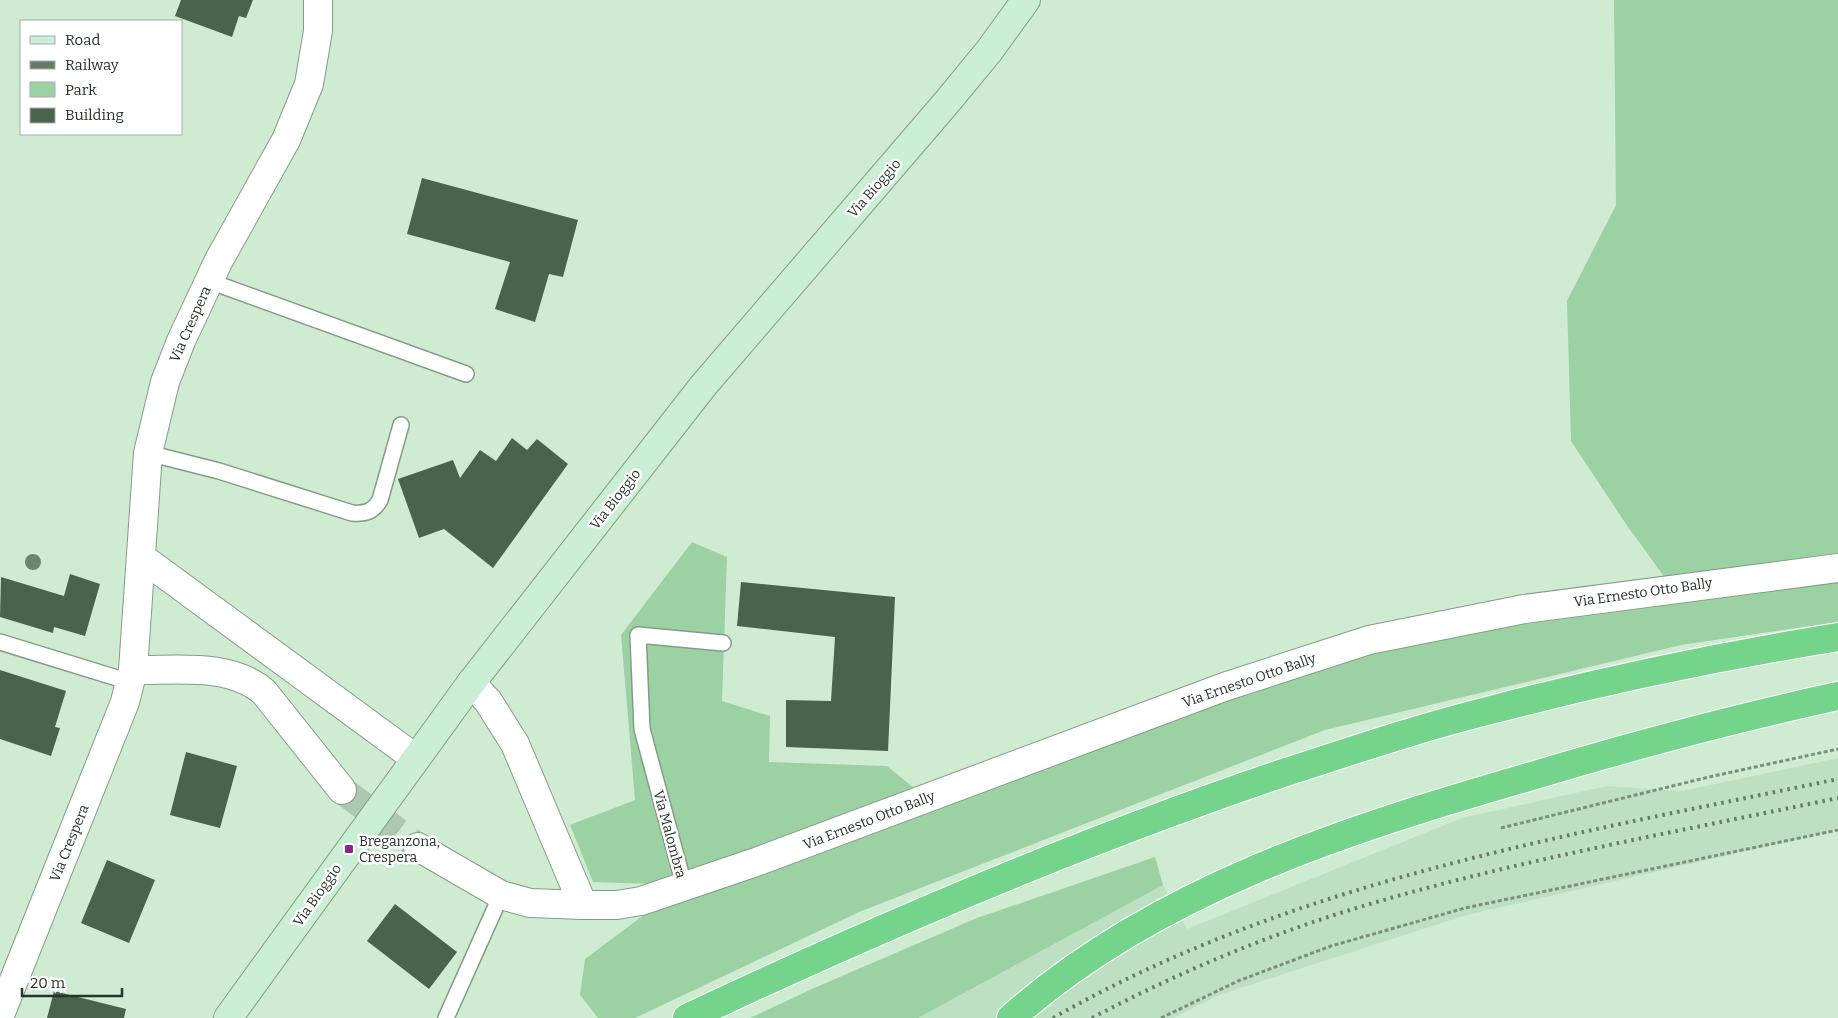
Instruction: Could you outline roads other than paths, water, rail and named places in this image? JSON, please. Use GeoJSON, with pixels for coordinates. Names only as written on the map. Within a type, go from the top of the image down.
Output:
{"type":"FeatureCollection","features":[{"type":"Feature","properties":{"kind":"highway"},"geometry":{"type":"LineString","coordinates":[[686,1018],[816,957],[1070,851],[1213,797],[1346,752],[1489,710],[1640,674],[1838,637]]}},
{"type":"Feature","properties":{"kind":"highway"},"geometry":{"type":"LineString","coordinates":[[1011,1018],[1099,952],[1131,932],[1257,869],[1327,842],[1476,792],[1628,747],[1838,696]]}},
{"type":"Feature","properties":{"kind":"main road","name":"Via Bioggio"},"geometry":{"type":"LineString","coordinates":[[228,1018],[471,683],[703,386],[948,102],[989,51],[1026,0]]}},
{"type":"Feature","properties":{"kind":"street","name":"Via Crespera"},"geometry":{"type":"LineString","coordinates":[[0,1015],[113,734],[131,676],[148,453],[165,382],[180,341],[209,281],[286,140],[309,84],[318,32],[318,0]]}},
{"type":"Feature","properties":{"kind":"street"},"geometry":{"type":"LineString","coordinates":[[141,557],[415,758]]}},
{"type":"Feature","properties":{"kind":"street","name":"Via Ernesto Otto Bally"},"geometry":{"type":"LineString","coordinates":[[684,885],[756,862],[1224,687],[1369,640],[1524,609],[1838,568]]}},
{"type":"Feature","properties":{"kind":"street"},"geometry":{"type":"LineString","coordinates":[[131,676],[213,671],[230,674],[254,684],[264,692],[342,790]]}},
{"type":"Feature","properties":{"kind":"street"},"geometry":{"type":"LineString","coordinates":[[418,847],[501,895],[530,903],[583,905],[515,744],[488,701],[471,683]]}},
{"type":"Feature","properties":{"kind":"street","name":"Via Malombra"},"geometry":{"type":"LineString","coordinates":[[583,905],[618,905],[641,901],[684,885]]}},
{"type":"Feature","properties":{"kind":"lane"},"geometry":{"type":"LineString","coordinates":[[209,281],[466,374]]}},
{"type":"Feature","properties":{"kind":"lane"},"geometry":{"type":"LineString","coordinates":[[148,453],[220,471],[352,513],[363,514],[375,510],[380,500],[402,425]]}},
{"type":"Feature","properties":{"kind":"lane","name":"Via Malombra"},"geometry":{"type":"LineString","coordinates":[[684,885],[642,729],[638,635],[724,643]]}},
{"type":"Feature","properties":{"kind":"lane"},"geometry":{"type":"LineString","coordinates":[[0,642],[131,676]]}},
{"type":"Feature","properties":{"kind":"lane"},"geometry":{"type":"LineString","coordinates":[[446,1018],[501,895]]}},
{"type":"Feature","properties":{"kind":"tunnel"},"geometry":{"type":"LineString","coordinates":[[342,790],[418,847]]}},
{"type":"Feature","properties":{"kind":"railway"},"geometry":{"type":"LineString","coordinates":[[1053,1018],[1145,970],[1240,930],[1337,896],[1435,868],[1535,843],[1838,779]]}},
{"type":"Feature","properties":{"kind":"railway"},"geometry":{"type":"LineString","coordinates":[[1092,1018],[1155,986],[1253,944],[1353,909],[1473,876],[1533,862],[1838,798]]}},
{"type":"Feature","properties":{"kind":"place","name":"Breganzona, Crespera"},"geometry":{"type":"Point","coordinates":[349,849]}}]}
